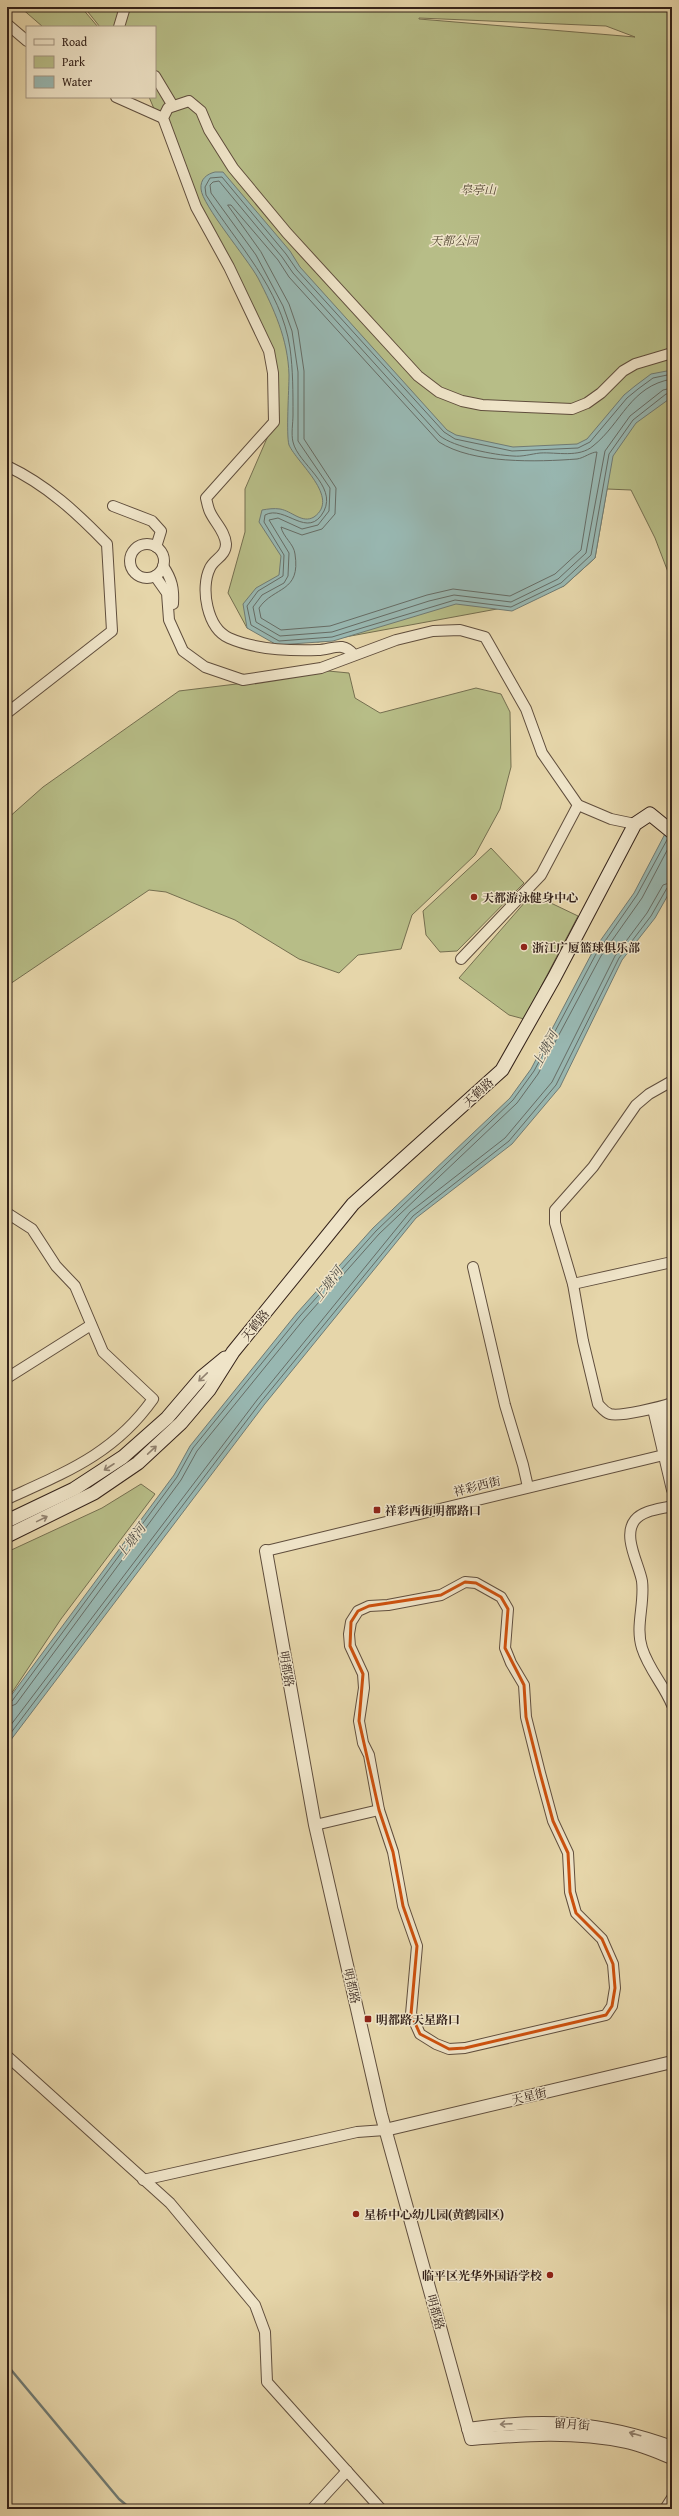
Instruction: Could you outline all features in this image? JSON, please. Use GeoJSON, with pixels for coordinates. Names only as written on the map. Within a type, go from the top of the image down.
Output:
{"type":"FeatureCollection","features":[{"type":"Feature","properties":{"kind":"main road"},"geometry":{"type":"LineString","coordinates":[[635,824],[650,814],[668,828]]}},
{"type":"Feature","properties":{"kind":"main road","name":"天鹤路"},"geometry":{"type":"LineString","coordinates":[[7,1536],[94,1493],[138,1463],[181,1423],[209,1390],[233,1352],[353,1204],[502,1070],[554,978],[635,824]]}},
{"type":"Feature","properties":{"kind":"main road","name":"天鹤路"},"geometry":{"type":"LineString","coordinates":[[7,1521],[74,1489],[123,1458],[167,1418],[202,1377],[233,1352]]}},
{"type":"Feature","properties":{"kind":"street"},"geometry":{"type":"LineString","coordinates":[[119,26],[126,7]]}},
{"type":"Feature","properties":{"kind":"street"},"geometry":{"type":"LineString","coordinates":[[7,24],[26,40]]}},
{"type":"Feature","properties":{"kind":"street"},"geometry":{"type":"LineString","coordinates":[[156,78],[173,106]]}},
{"type":"Feature","properties":{"kind":"street"},"geometry":{"type":"LineString","coordinates":[[118,98],[163,118],[196,207],[257,321],[269,351],[273,373],[274,422],[206,498],[210,512],[225,536],[226,546],[224,554],[210,567],[207,577],[208,614],[213,626],[228,638],[241,641],[295,651],[326,650],[342,647],[350,649],[354,655]]}},
{"type":"Feature","properties":{"kind":"street"},"geometry":{"type":"LineString","coordinates":[[163,118],[168,108],[189,101],[200,111],[209,130],[233,168],[287,233],[418,376],[439,392],[482,405],[572,409],[601,393],[623,371],[635,364],[672,354]]}},
{"type":"Feature","properties":{"kind":"street"},"geometry":{"type":"LineString","coordinates":[[7,466],[43,486],[78,514],[107,544],[112,631],[7,713]]}},
{"type":"Feature","properties":{"kind":"street"},"geometry":{"type":"LineString","coordinates":[[114,506],[152,521],[160,531],[156,547]]}},
{"type":"Feature","properties":{"kind":"street"},"geometry":{"type":"LineString","coordinates":[[163,566],[156,576],[147,578],[136,575],[130,565],[129,559],[131,553],[140,545],[146,544],[156,547],[163,555],[163,566],[170,576],[174,589],[173,611],[183,651]]}},
{"type":"Feature","properties":{"kind":"street"},"geometry":{"type":"LineString","coordinates":[[156,576],[167,593],[169,620],[183,651],[205,667],[243,680],[321,668],[396,640],[433,631],[460,630],[485,637],[526,709],[542,753],[578,805],[611,819],[635,824]]}},
{"type":"Feature","properties":{"kind":"street"},"geometry":{"type":"LineString","coordinates":[[461,959],[541,875],[578,805]]}},
{"type":"Feature","properties":{"kind":"street"},"geometry":{"type":"LineString","coordinates":[[672,1081],[663,1085],[636,1105],[593,1168],[555,1210],[554,1223],[573,1284],[583,1341],[598,1404],[604,1411],[611,1415],[657,1408],[672,1403]]}},
{"type":"Feature","properties":{"kind":"street"},"geometry":{"type":"LineString","coordinates":[[7,1213],[32,1229],[56,1266],[75,1286],[103,1352],[153,1400],[136,1423],[85,1463],[7,1499]]}},
{"type":"Feature","properties":{"kind":"street"},"geometry":{"type":"LineString","coordinates":[[573,1284],[672,1262]]}},
{"type":"Feature","properties":{"kind":"street"},"geometry":{"type":"LineString","coordinates":[[473,1267],[504,1405],[523,1465],[528,1487]]}},
{"type":"Feature","properties":{"kind":"street"},"geometry":{"type":"LineString","coordinates":[[7,1378],[91,1325]]}},
{"type":"Feature","properties":{"kind":"street"},"geometry":{"type":"LineString","coordinates":[[657,1408],[669,1453],[672,1490]]}},
{"type":"Feature","properties":{"kind":"street","name":"祥彩西街"},"geometry":{"type":"LineString","coordinates":[[266,1551],[669,1453]]}},
{"type":"Feature","properties":{"kind":"street"},"geometry":{"type":"LineString","coordinates":[[672,1506],[641,1515],[631,1527],[630,1539],[642,1583],[639,1632],[641,1646],[651,1672],[672,1705]]}},
{"type":"Feature","properties":{"kind":"street","name":"明都路"},"geometry":{"type":"LineString","coordinates":[[266,1551],[315,1825],[385,2130],[470,2434]]}},
{"type":"Feature","properties":{"kind":"street"},"geometry":{"type":"LineString","coordinates":[[465,1582],[476,1583],[501,1597],[508,1609],[505,1648],[511,1663],[524,1685],[526,1717],[540,1773],[553,1821],[568,1853],[570,1892],[576,1913],[602,1939],[613,1964],[615,1988],[612,2006],[606,2015],[465,2048],[449,2049],[420,2034],[411,2014],[417,1946],[403,1906],[393,1852],[379,1810],[369,1755],[363,1743],[359,1721],[364,1688],[363,1674],[350,1646],[350,1622],[358,1612],[369,1606],[388,1605],[442,1595],[465,1582]]}},
{"type":"Feature","properties":{"kind":"street"},"geometry":{"type":"LineString","coordinates":[[315,1825],[379,1810]]}},
{"type":"Feature","properties":{"kind":"street"},"geometry":{"type":"LineString","coordinates":[[7,2056],[170,2203],[255,2305],[265,2332],[267,2382],[381,2509]]}},
{"type":"Feature","properties":{"kind":"street","name":"天星街"},"geometry":{"type":"LineString","coordinates":[[385,2130],[672,2062]]}},
{"type":"Feature","properties":{"kind":"street"},"geometry":{"type":"LineString","coordinates":[[143,2180],[357,2132],[385,2130]]}},
{"type":"Feature","properties":{"kind":"street","name":"留月街"},"geometry":{"type":"LineString","coordinates":[[470,2434],[546,2422],[589,2424],[636,2434],[672,2447]]}},
{"type":"Feature","properties":{"kind":"street","name":"留月街"},"geometry":{"type":"LineString","coordinates":[[470,2434],[580,2434],[627,2442],[672,2458]]}},
{"type":"Feature","properties":{"kind":"street"},"geometry":{"type":"LineString","coordinates":[[312,2509],[347,2472]]}},
{"type":"Feature","properties":{"kind":"street"},"geometry":{"type":"LineString","coordinates":[[665,2509],[672,2498]]}},
{"type":"Feature","properties":{"kind":"highlighted area"},"geometry":{"type":"Polygon","coordinates":[[[465,1582],[476,1583],[501,1597],[508,1609],[505,1648],[524,1685],[526,1717],[540,1773],[553,1821],[568,1853],[570,1892],[576,1913],[602,1939],[613,1964],[615,1988],[612,2006],[606,2015],[465,2048],[449,2049],[420,2034],[411,2014],[417,1946],[403,1906],[393,1852],[379,1810],[359,1721],[363,1674],[350,1646],[351,1622],[358,1611],[369,1606],[441,1595],[465,1582]]]}},
{"type":"Feature","properties":{"kind":"green space"},"geometry":{"type":"Polygon","coordinates":[[[20,7],[81,7],[97,26],[42,26],[20,7]]]}},
{"type":"Feature","properties":{"kind":"green space","name":"天都公园"},"geometry":{"type":"Polygon","coordinates":[[[84,7],[672,7],[672,593],[668,572],[655,538],[631,490],[607,489],[595,558],[564,586],[497,609],[318,642],[247,628],[228,593],[245,532],[245,489],[274,422],[270,356],[196,207],[149,98],[156,98],[156,26],[99,26],[84,7]],[[419,18],[419,19],[635,37],[606,26],[419,18]]]}},
{"type":"Feature","properties":{"kind":"green space"},"geometry":{"type":"Polygon","coordinates":[[[318,670],[349,673],[355,698],[380,713],[476,688],[501,694],[510,712],[511,767],[500,809],[475,855],[412,915],[401,949],[358,955],[339,973],[299,959],[235,920],[166,892],[149,890],[7,986],[7,819],[43,787],[179,691],[261,681],[318,670]]]}},
{"type":"Feature","properties":{"kind":"green space","name":"天都游泳健身中心"},"geometry":{"type":"Polygon","coordinates":[[[491,848],[524,883],[457,951],[440,952],[426,935],[423,911],[491,848]]]}},
{"type":"Feature","properties":{"kind":"green space","name":"浙江广厦篮球俱乐部"},"geometry":{"type":"Polygon","coordinates":[[[532,894],[578,916],[524,1019],[509,1015],[459,978],[532,894]]]}},
{"type":"Feature","properties":{"kind":"green space"},"geometry":{"type":"Polygon","coordinates":[[[141,1484],[155,1494],[61,1619],[7,1700],[7,1552],[102,1508],[141,1484]]]}},
{"type":"Feature","properties":{"kind":"water"},"geometry":{"type":"Polygon","coordinates":[[[223,172],[290,251],[300,267],[447,430],[456,435],[513,447],[577,444],[587,439],[624,395],[635,386],[651,374],[672,370],[672,397],[636,423],[613,456],[595,558],[564,586],[512,611],[456,604],[333,641],[277,645],[247,628],[243,604],[256,588],[279,575],[281,556],[259,522],[262,510],[280,509],[301,518],[310,519],[314,517],[321,509],[323,500],[315,481],[289,445],[288,362],[283,337],[275,313],[258,278],[203,197],[201,189],[202,182],[209,174],[223,172]]]}},
{"type":"Feature","properties":{"kind":"water","name":"上塘河"},"geometry":{"type":"Polygon","coordinates":[[[672,828],[672,888],[655,918],[622,960],[560,1087],[512,1144],[416,1218],[264,1405],[7,1745],[7,1701],[174,1475],[190,1446],[297,1313],[373,1228],[510,1098],[531,1069],[593,951],[634,893],[667,830],[672,828]]]}},
{"type":"Feature","properties":{"kind":"waterway"},"geometry":{"type":"LineString","coordinates":[[7,2365],[119,2499],[131,2509]]}},
{"type":"Feature","properties":{"kind":"place","name":"天都游泳健身中心"},"geometry":{"type":"Point","coordinates":[474,897]}},
{"type":"Feature","properties":{"kind":"place","name":"浙江广厦篮球俱乐部"},"geometry":{"type":"Point","coordinates":[524,947]}},
{"type":"Feature","properties":{"kind":"place","name":"祥彩西街明都路口"},"geometry":{"type":"Point","coordinates":[377,1510]}},
{"type":"Feature","properties":{"kind":"place","name":"明都路天星路口"},"geometry":{"type":"Point","coordinates":[368,2019]}},
{"type":"Feature","properties":{"kind":"place","name":"星桥中心幼儿园(黄鹤园区)"},"geometry":{"type":"Point","coordinates":[356,2214]}},
{"type":"Feature","properties":{"kind":"place","name":"临平区光华外国语学校"},"geometry":{"type":"Point","coordinates":[550,2275]}},
{"type":"Feature","properties":{"kind":"park label","name":"皋亭山"},"geometry":{"type":"Point","coordinates":[478,189]}}]}
